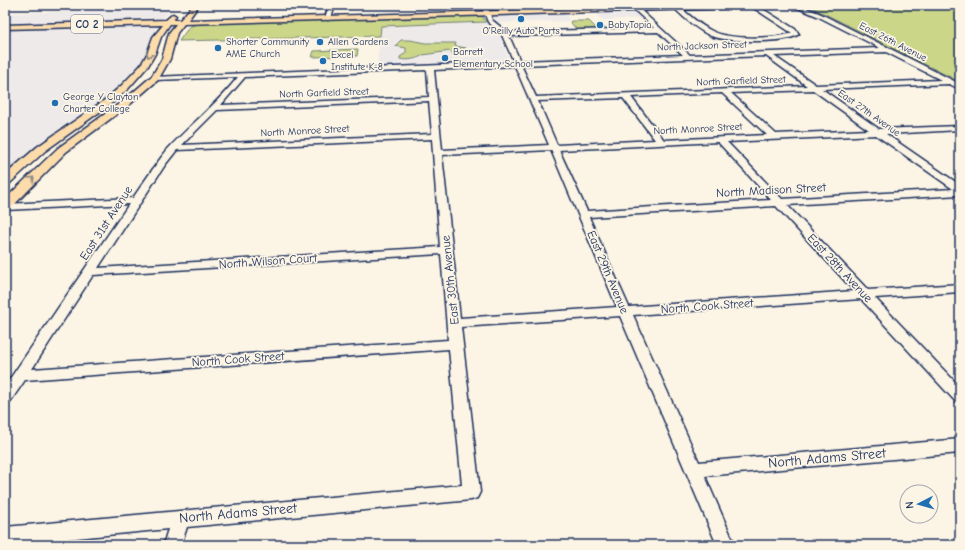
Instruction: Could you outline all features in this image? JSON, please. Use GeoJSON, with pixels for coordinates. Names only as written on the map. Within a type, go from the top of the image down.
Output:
{"type":"FeatureCollection","features":[{"type":"Feature","properties":{"kind":"main road"},"geometry":{"type":"LineString","coordinates":[[197,5],[195,15],[203,18]]}},
{"type":"Feature","properties":{"kind":"main road"},"geometry":{"type":"LineString","coordinates":[[5,207],[62,150],[126,103],[155,78],[166,59],[173,33],[182,20],[197,5]]}},
{"type":"Feature","properties":{"kind":"main road","name":"CO 2"},"geometry":{"type":"LineString","coordinates":[[634,7],[666,5]]}},
{"type":"Feature","properties":{"kind":"main road","name":"CO 2"},"geometry":{"type":"LineString","coordinates":[[5,23],[170,20],[211,21],[485,9],[634,7],[677,8],[773,5]]}},
{"type":"Feature","properties":{"kind":"main road"},"geometry":{"type":"LineString","coordinates":[[5,181],[41,149],[125,88],[146,63],[157,37],[178,9]]}},
{"type":"Feature","properties":{"kind":"main road","name":"CO 2"},"geometry":{"type":"LineString","coordinates":[[182,20],[203,18],[328,16]]}},
{"type":"Feature","properties":{"kind":"main road","name":"CO 2"},"geometry":{"type":"LineString","coordinates":[[5,27],[170,20]]}},
{"type":"Feature","properties":{"kind":"main road"},"geometry":{"type":"LineString","coordinates":[[169,44],[186,26],[211,21]]}},
{"type":"Feature","properties":{"kind":"street"},"geometry":{"type":"LineString","coordinates":[[328,16],[332,5]]}},
{"type":"Feature","properties":{"kind":"street","name":"East 26th Avenue"},"geometry":{"type":"LineString","coordinates":[[794,5],[819,15],[960,88]]}},
{"type":"Feature","properties":{"kind":"street"},"geometry":{"type":"LineString","coordinates":[[677,8],[709,32],[719,36],[739,38],[785,37],[796,34],[793,30],[752,6]]}},
{"type":"Feature","properties":{"kind":"street"},"geometry":{"type":"LineString","coordinates":[[634,7],[690,57]]}},
{"type":"Feature","properties":{"kind":"street","name":"East 29th Avenue"},"geometry":{"type":"LineString","coordinates":[[485,9],[490,21],[508,34],[517,64],[726,545]]}},
{"type":"Feature","properties":{"kind":"street"},"geometry":{"type":"LineString","coordinates":[[508,34],[660,30]]}},
{"type":"Feature","properties":{"kind":"street","name":"North Jackson Street"},"geometry":{"type":"LineString","coordinates":[[155,78],[430,68],[517,64],[525,62],[887,50]]}},
{"type":"Feature","properties":{"kind":"street","name":"East 27th Avenue"},"geometry":{"type":"LineString","coordinates":[[766,54],[960,191]]}},
{"type":"Feature","properties":{"kind":"street","name":"East 30th Avenue"},"geometry":{"type":"LineString","coordinates":[[430,68],[446,250],[471,492]]}},
{"type":"Feature","properties":{"kind":"street","name":"East 31st Avenue"},"geometry":{"type":"LineString","coordinates":[[5,398],[90,272],[135,201],[174,148],[217,108],[244,75]]}},
{"type":"Feature","properties":{"kind":"street","name":"North Garfield Street"},"geometry":{"type":"LineString","coordinates":[[533,99],[950,82]]}},
{"type":"Feature","properties":{"kind":"street"},"geometry":{"type":"LineString","coordinates":[[724,91],[774,136]]}},
{"type":"Feature","properties":{"kind":"street"},"geometry":{"type":"LineString","coordinates":[[625,95],[661,142]]}},
{"type":"Feature","properties":{"kind":"street","name":"North Garfield Street"},"geometry":{"type":"LineString","coordinates":[[217,108],[433,99]]}},
{"type":"Feature","properties":{"kind":"street","name":"North Monroe Street"},"geometry":{"type":"LineString","coordinates":[[438,153],[960,128]]}},
{"type":"Feature","properties":{"kind":"street","name":"North Monroe Street"},"geometry":{"type":"LineString","coordinates":[[174,148],[436,136]]}},
{"type":"Feature","properties":{"kind":"street","name":"East 28th Avenue"},"geometry":{"type":"LineString","coordinates":[[720,139],[960,397]]}},
{"type":"Feature","properties":{"kind":"street","name":"North Madison Street"},"geometry":{"type":"LineString","coordinates":[[583,214],[960,191]]}},
{"type":"Feature","properties":{"kind":"street"},"geometry":{"type":"LineString","coordinates":[[5,207],[135,201]]}},
{"type":"Feature","properties":{"kind":"street","name":"North Wilson Court"},"geometry":{"type":"LineString","coordinates":[[90,272],[446,250]]}},
{"type":"Feature","properties":{"kind":"street","name":"North Cook Street"},"geometry":{"type":"LineString","coordinates":[[454,323],[960,288]]}},
{"type":"Feature","properties":{"kind":"street","name":"North Cook Street"},"geometry":{"type":"LineString","coordinates":[[21,375],[456,344]]}},
{"type":"Feature","properties":{"kind":"street","name":"North Adams Street"},"geometry":{"type":"LineString","coordinates":[[694,470],[960,446]]}},
{"type":"Feature","properties":{"kind":"street","name":"North Adams Street"},"geometry":{"type":"LineString","coordinates":[[5,536],[471,492]]}},
{"type":"Feature","properties":{"kind":"street"},"geometry":{"type":"LineString","coordinates":[[172,545],[180,519]]}},
{"type":"Feature","properties":{"kind":"shaded area"},"geometry":{"type":"Polygon","coordinates":[[[484,5],[632,5],[647,18],[602,20],[594,11],[564,12],[570,21],[493,23],[484,5]]]}},
{"type":"Feature","properties":{"kind":"shaded area"},"geometry":{"type":"Polygon","coordinates":[[[173,9],[159,21],[5,25],[5,13],[173,9]]]}},
{"type":"Feature","properties":{"kind":"shaded area","name":"George Y Clayton Charter College"},"geometry":{"type":"Polygon","coordinates":[[[169,22],[139,73],[5,181],[5,27],[169,22]]]}},
{"type":"Feature","properties":{"kind":"shaded area"},"geometry":{"type":"Polygon","coordinates":[[[486,22],[498,31],[510,62],[377,67],[381,26],[486,22]]]}},
{"type":"Feature","properties":{"kind":"green space"},"geometry":{"type":"Polygon","coordinates":[[[960,5],[960,82],[811,7],[960,5]]]}},
{"type":"Feature","properties":{"kind":"green space"},"geometry":{"type":"Polygon","coordinates":[[[481,15],[486,22],[381,26],[380,36],[179,41],[189,27],[199,23],[481,15]]]}},
{"type":"Feature","properties":{"kind":"green space","name":"BabyTopia"},"geometry":{"type":"Polygon","coordinates":[[[589,21],[596,28],[596,30],[577,30],[570,22],[589,21]]]}},
{"type":"Feature","properties":{"kind":"green space"},"geometry":{"type":"Polygon","coordinates":[[[401,40],[425,43],[456,43],[455,46],[466,48],[460,49],[468,52],[453,55],[450,51],[403,60],[400,59],[400,57],[406,53],[406,48],[395,46],[401,40]]]}},
{"type":"Feature","properties":{"kind":"green space"},"geometry":{"type":"Polygon","coordinates":[[[358,49],[357,56],[312,57],[314,51],[358,49]]]}},
{"type":"Feature","properties":{"kind":"place","name":"O'Reilly Auto Parts"},"geometry":{"type":"Point","coordinates":[521,19]}},
{"type":"Feature","properties":{"kind":"place","name":"BabyTopia"},"geometry":{"type":"Point","coordinates":[600,25]}},
{"type":"Feature","properties":{"kind":"place","name":"Allen Gardens"},"geometry":{"type":"Point","coordinates":[320,42]}},
{"type":"Feature","properties":{"kind":"place","name":"Shorter Community AME Church"},"geometry":{"type":"Point","coordinates":[218,48]}},
{"type":"Feature","properties":{"kind":"place","name":"Barrett Elementary School"},"geometry":{"type":"Point","coordinates":[445,58]}},
{"type":"Feature","properties":{"kind":"place","name":"Excel Institute K-8"},"geometry":{"type":"Point","coordinates":[323,61]}},
{"type":"Feature","properties":{"kind":"place","name":"George Y Clayton Charter College"},"geometry":{"type":"Point","coordinates":[55,103]}}]}
